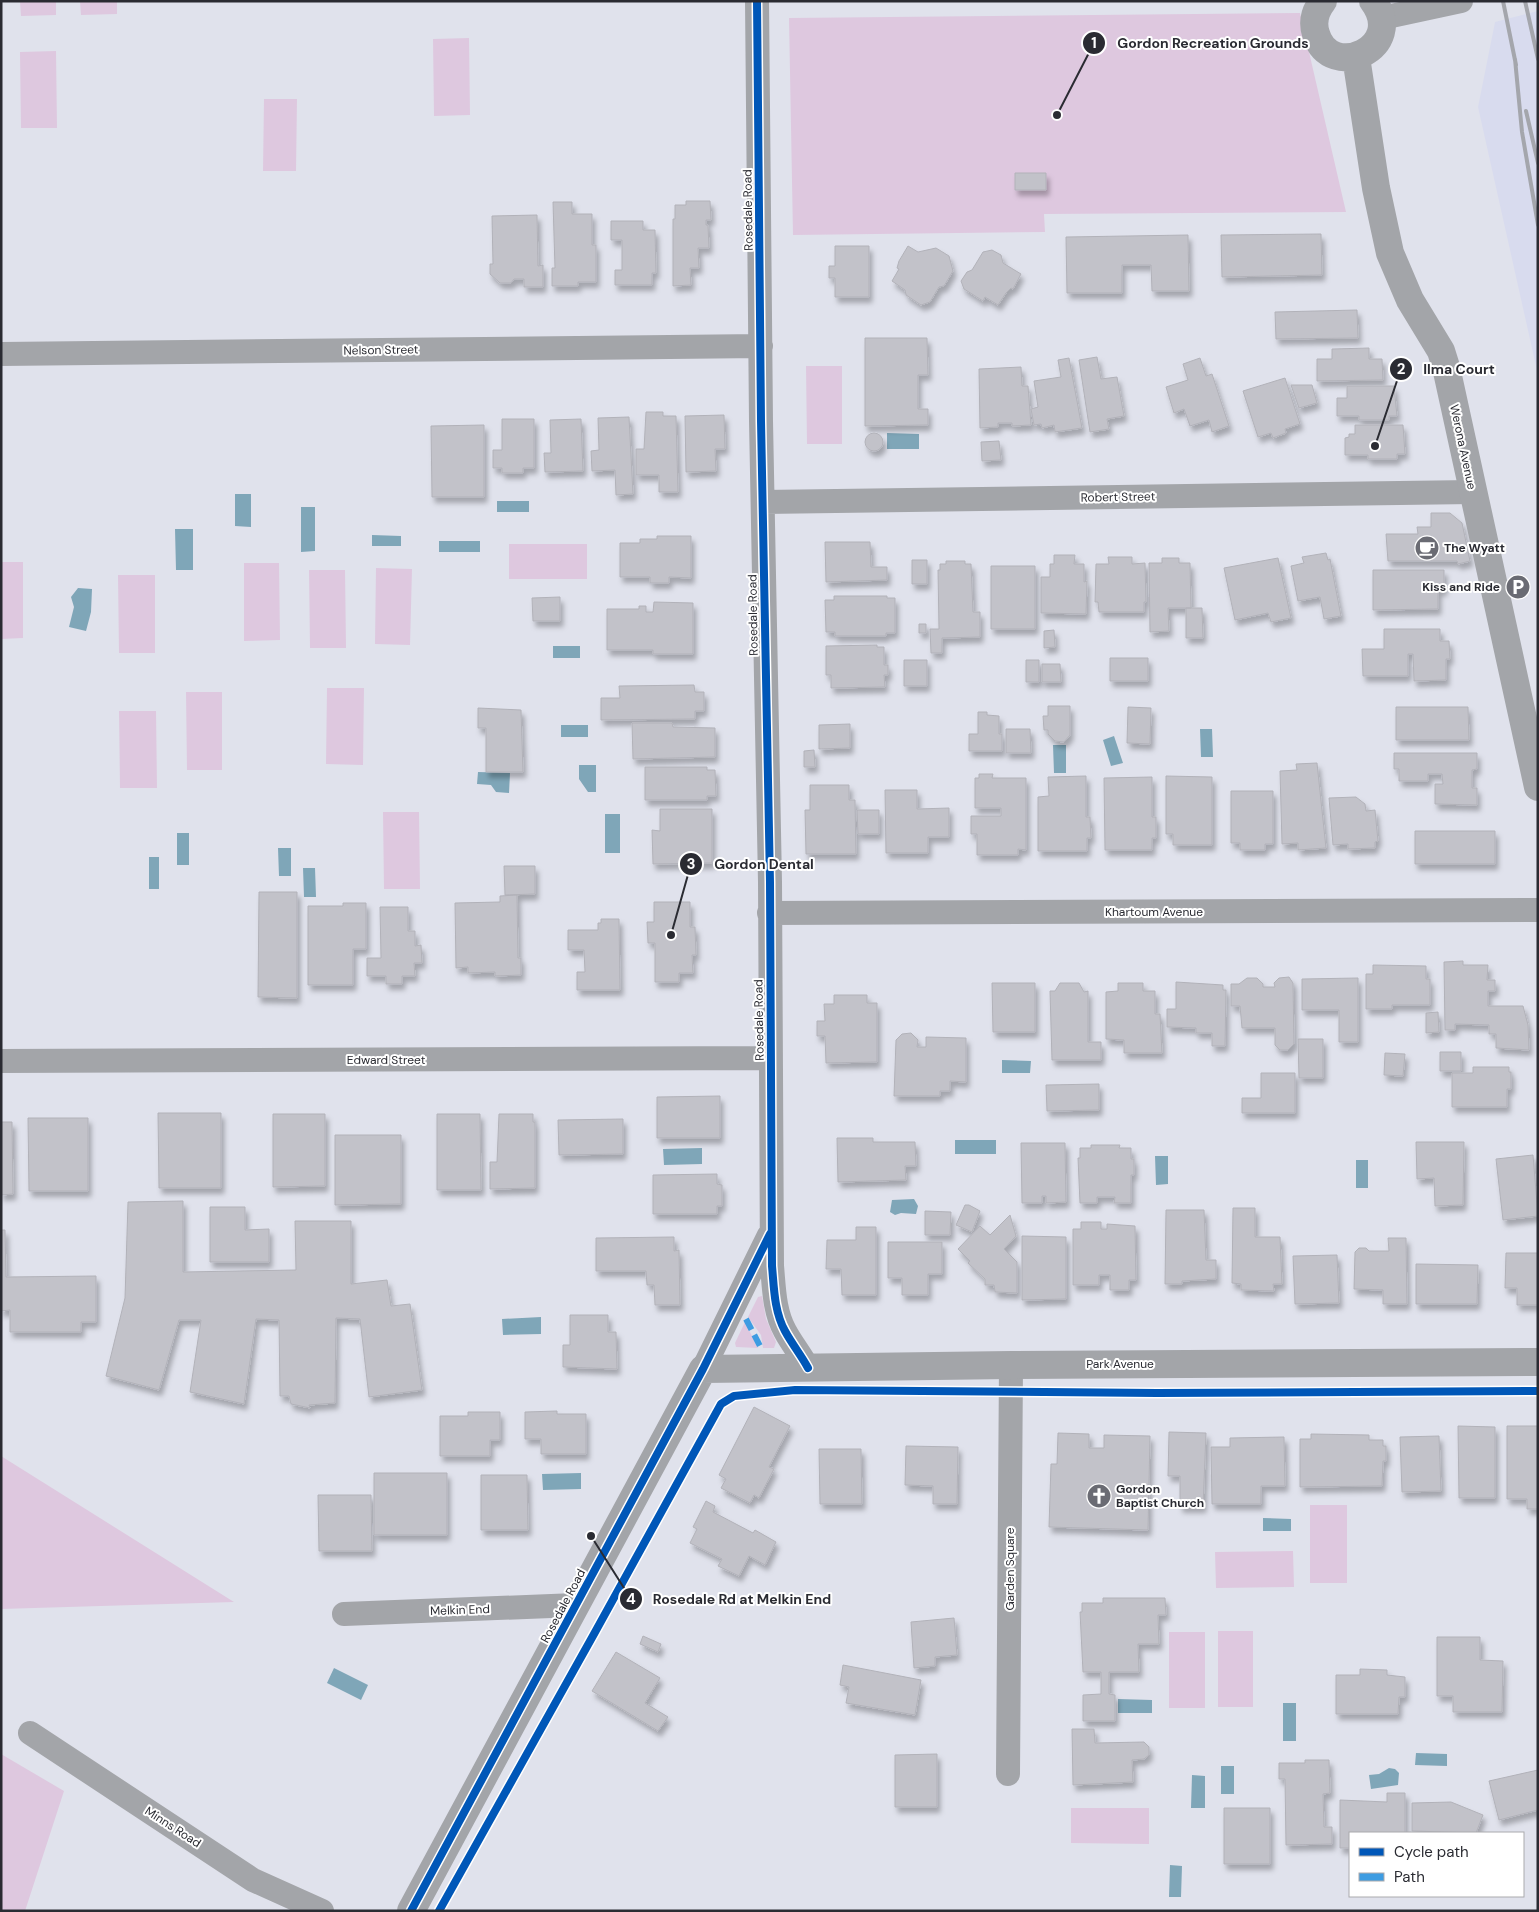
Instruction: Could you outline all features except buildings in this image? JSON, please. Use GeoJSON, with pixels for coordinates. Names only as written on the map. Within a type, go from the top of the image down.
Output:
{"type":"FeatureCollection","features":[{"type":"Feature","properties":{"kind":"street","name":"Rosedale Road"},"geometry":{"type":"LineString","coordinates":[[757,1],[774,1298],[785,1331],[808,1368]]}},
{"type":"Feature","properties":{"kind":"street"},"geometry":{"type":"LineString","coordinates":[[1323,1],[1316,11],[1314,22],[1318,39],[1324,48],[1344,58],[1356,57],[1366,52],[1378,40],[1377,10],[1461,1]]}},
{"type":"Feature","properties":{"kind":"street","name":"Werona Avenue"},"geometry":{"type":"LineString","coordinates":[[1356,57],[1373,171],[1390,253],[1410,300],[1441,351],[1538,787]]}},
{"type":"Feature","properties":{"kind":"street","name":"Nelson Street"},"geometry":{"type":"LineString","coordinates":[[1,354],[761,346]]}},
{"type":"Feature","properties":{"kind":"street","name":"Robert Street"},"geometry":{"type":"LineString","coordinates":[[763,502],[1473,492]]}},
{"type":"Feature","properties":{"kind":"street","name":"Khartoum Avenue"},"geometry":{"type":"LineString","coordinates":[[769,913],[1538,910]]}},
{"type":"Feature","properties":{"kind":"street","name":"Edward Street"},"geometry":{"type":"LineString","coordinates":[[1,1061],[770,1058]]}},
{"type":"Feature","properties":{"kind":"street","name":"Rosedale Road"},"geometry":{"type":"LineString","coordinates":[[411,1911],[702,1369],[772,1229]]}},
{"type":"Feature","properties":{"kind":"street","name":"Park Avenue"},"geometry":{"type":"LineString","coordinates":[[702,1369],[1011,1364],[1538,1362]]}},
{"type":"Feature","properties":{"kind":"street","name":"Garden Square"},"geometry":{"type":"LineString","coordinates":[[1008,1774],[1011,1364]]}},
{"type":"Feature","properties":{"kind":"street","name":"Melkin End"},"geometry":{"type":"LineString","coordinates":[[344,1614],[576,1605]]}},
{"type":"Feature","properties":{"kind":"street","name":"Minns Road"},"geometry":{"type":"LineString","coordinates":[[30,1733],[253,1880],[322,1911]]}},
{"type":"Feature","properties":{"kind":"shaded area"},"geometry":{"type":"Polygon","coordinates":[[[20,1],[56,1],[56,15],[21,16],[20,1]]]}},
{"type":"Feature","properties":{"kind":"shaded area"},"geometry":{"type":"Polygon","coordinates":[[[80,1],[117,1],[117,14],[81,15],[80,1]]]}},
{"type":"Feature","properties":{"kind":"shaded area"},"geometry":{"type":"Polygon","coordinates":[[[1538,11],[1538,375],[1478,107],[1495,22],[1538,11]]]}},
{"type":"Feature","properties":{"kind":"shaded area"},"geometry":{"type":"Polygon","coordinates":[[[1300,13],[1346,212],[1044,214],[1045,232],[793,235],[789,18],[1300,13]]]}},
{"type":"Feature","properties":{"kind":"shaded area"},"geometry":{"type":"Polygon","coordinates":[[[469,38],[470,115],[434,116],[433,39],[469,38]]]}},
{"type":"Feature","properties":{"kind":"shaded area"},"geometry":{"type":"Polygon","coordinates":[[[56,51],[57,128],[21,128],[20,52],[56,51]]]}},
{"type":"Feature","properties":{"kind":"shaded area"},"geometry":{"type":"Polygon","coordinates":[[[264,99],[297,99],[296,171],[263,171],[264,99]]]}},
{"type":"Feature","properties":{"kind":"shaded area"},"geometry":{"type":"Polygon","coordinates":[[[806,366],[842,366],[842,444],[807,444],[806,366]]]}},
{"type":"Feature","properties":{"kind":"shaded area"},"geometry":{"type":"Polygon","coordinates":[[[887,433],[919,434],[919,449],[887,449],[887,433]]]}},
{"type":"Feature","properties":{"kind":"shaded area"},"geometry":{"type":"Polygon","coordinates":[[[235,494],[251,494],[251,527],[235,526],[235,494]]]}},
{"type":"Feature","properties":{"kind":"shaded area"},"geometry":{"type":"Polygon","coordinates":[[[497,501],[529,501],[529,512],[497,512],[497,501]]]}},
{"type":"Feature","properties":{"kind":"shaded area"},"geometry":{"type":"Polygon","coordinates":[[[301,507],[315,507],[315,551],[301,552],[301,507]]]}},
{"type":"Feature","properties":{"kind":"shaded area"},"geometry":{"type":"Polygon","coordinates":[[[175,529],[193,529],[193,570],[176,570],[175,529]]]}},
{"type":"Feature","properties":{"kind":"shaded area"},"geometry":{"type":"Polygon","coordinates":[[[372,535],[401,536],[401,546],[372,546],[372,535]]]}},
{"type":"Feature","properties":{"kind":"shaded area"},"geometry":{"type":"Polygon","coordinates":[[[439,541],[480,541],[480,552],[439,552],[439,541]]]}},
{"type":"Feature","properties":{"kind":"shaded area"},"geometry":{"type":"Polygon","coordinates":[[[509,544],[587,544],[587,579],[509,579],[509,544]]]}},
{"type":"Feature","properties":{"kind":"shaded area"},"geometry":{"type":"Polygon","coordinates":[[[1,562],[23,562],[23,638],[1,639],[1,562]]]}},
{"type":"Feature","properties":{"kind":"shaded area"},"geometry":{"type":"Polygon","coordinates":[[[244,563],[279,563],[280,640],[244,641],[244,563]]]}},
{"type":"Feature","properties":{"kind":"shaded area"},"geometry":{"type":"Polygon","coordinates":[[[376,568],[412,569],[410,645],[375,644],[376,568]]]}},
{"type":"Feature","properties":{"kind":"shaded area"},"geometry":{"type":"Polygon","coordinates":[[[309,570],[345,570],[346,648],[310,648],[309,570]]]}},
{"type":"Feature","properties":{"kind":"shaded area"},"geometry":{"type":"Polygon","coordinates":[[[118,575],[155,575],[155,653],[119,653],[118,575]]]}},
{"type":"Feature","properties":{"kind":"shaded area"},"geometry":{"type":"Polygon","coordinates":[[[78,588],[92,589],[91,612],[86,631],[69,627],[74,607],[71,597],[78,588]]]}},
{"type":"Feature","properties":{"kind":"shaded area"},"geometry":{"type":"Polygon","coordinates":[[[553,646],[580,646],[580,658],[553,658],[553,646]]]}},
{"type":"Feature","properties":{"kind":"shaded area"},"geometry":{"type":"Polygon","coordinates":[[[327,688],[364,688],[363,765],[326,764],[327,688]]]}},
{"type":"Feature","properties":{"kind":"shaded area"},"geometry":{"type":"Polygon","coordinates":[[[186,692],[222,692],[222,770],[187,770],[186,692]]]}},
{"type":"Feature","properties":{"kind":"shaded area"},"geometry":{"type":"Polygon","coordinates":[[[119,711],[156,711],[157,788],[120,788],[119,711]]]}},
{"type":"Feature","properties":{"kind":"shaded area"},"geometry":{"type":"Polygon","coordinates":[[[561,725],[588,725],[588,737],[561,737],[561,725]]]}},
{"type":"Feature","properties":{"kind":"shaded area"},"geometry":{"type":"Polygon","coordinates":[[[1200,729],[1212,729],[1213,757],[1201,757],[1200,729]]]}},
{"type":"Feature","properties":{"kind":"shaded area"},"geometry":{"type":"Polygon","coordinates":[[[1114,736],[1123,763],[1111,766],[1103,740],[1114,736]]]}},
{"type":"Feature","properties":{"kind":"shaded area"},"geometry":{"type":"Polygon","coordinates":[[[1053,745],[1066,745],[1066,773],[1054,773],[1053,745]]]}},
{"type":"Feature","properties":{"kind":"shaded area"},"geometry":{"type":"Polygon","coordinates":[[[579,765],[596,765],[596,792],[588,792],[579,779],[579,765]]]}},
{"type":"Feature","properties":{"kind":"shaded area"},"geometry":{"type":"Polygon","coordinates":[[[478,772],[510,773],[509,793],[496,792],[491,785],[477,784],[478,772]]]}},
{"type":"Feature","properties":{"kind":"shaded area"},"geometry":{"type":"Polygon","coordinates":[[[383,812],[419,812],[420,889],[384,889],[383,812]]]}},
{"type":"Feature","properties":{"kind":"shaded area"},"geometry":{"type":"Polygon","coordinates":[[[605,814],[620,814],[620,853],[605,853],[605,814]]]}},
{"type":"Feature","properties":{"kind":"shaded area"},"geometry":{"type":"Polygon","coordinates":[[[177,833],[189,833],[189,865],[177,865],[177,833]]]}},
{"type":"Feature","properties":{"kind":"shaded area"},"geometry":{"type":"Polygon","coordinates":[[[278,848],[291,848],[291,876],[279,876],[278,848]]]}},
{"type":"Feature","properties":{"kind":"shaded area"},"geometry":{"type":"Polygon","coordinates":[[[149,857],[159,857],[159,889],[149,889],[149,857]]]}},
{"type":"Feature","properties":{"kind":"shaded area"},"geometry":{"type":"Polygon","coordinates":[[[303,868],[315,868],[316,897],[304,897],[303,868]]]}},
{"type":"Feature","properties":{"kind":"shaded area"},"geometry":{"type":"Polygon","coordinates":[[[1002,1060],[1031,1061],[1030,1073],[1002,1073],[1002,1060]]]}},
{"type":"Feature","properties":{"kind":"shaded area"},"geometry":{"type":"Polygon","coordinates":[[[955,1140],[996,1140],[996,1154],[955,1154],[955,1140]]]}},
{"type":"Feature","properties":{"kind":"shaded area"},"geometry":{"type":"Polygon","coordinates":[[[702,1148],[702,1164],[664,1165],[663,1149],[702,1148]]]}},
{"type":"Feature","properties":{"kind":"shaded area"},"geometry":{"type":"Polygon","coordinates":[[[1155,1156],[1168,1156],[1168,1184],[1156,1185],[1155,1156]]]}},
{"type":"Feature","properties":{"kind":"shaded area"},"geometry":{"type":"Polygon","coordinates":[[[1356,1160],[1368,1160],[1368,1188],[1356,1188],[1356,1160]]]}},
{"type":"Feature","properties":{"kind":"shaded area"},"geometry":{"type":"Polygon","coordinates":[[[914,1199],[918,1206],[916,1214],[901,1213],[895,1215],[890,1212],[892,1200],[914,1199]]]}},
{"type":"Feature","properties":{"kind":"shaded area"},"geometry":{"type":"Polygon","coordinates":[[[762,1296],[766,1319],[776,1342],[774,1348],[763,1348],[761,1335],[748,1317],[758,1297],[762,1296]]]}},
{"type":"Feature","properties":{"kind":"shaded area"},"geometry":{"type":"Polygon","coordinates":[[[541,1317],[541,1334],[503,1335],[502,1319],[541,1317]]]}},
{"type":"Feature","properties":{"kind":"shaded area"},"geometry":{"type":"Polygon","coordinates":[[[745,1322],[758,1348],[736,1347],[735,1343],[745,1322]]]}},
{"type":"Feature","properties":{"kind":"shaded area"},"geometry":{"type":"Polygon","coordinates":[[[1,1456],[234,1602],[1,1609],[1,1456]]]}},
{"type":"Feature","properties":{"kind":"shaded area"},"geometry":{"type":"Polygon","coordinates":[[[581,1473],[581,1489],[543,1490],[542,1474],[581,1473]]]}},
{"type":"Feature","properties":{"kind":"shaded area"},"geometry":{"type":"Polygon","coordinates":[[[1310,1505],[1347,1505],[1347,1583],[1310,1583],[1310,1505]]]}},
{"type":"Feature","properties":{"kind":"shaded area"},"geometry":{"type":"Polygon","coordinates":[[[1263,1518],[1291,1519],[1291,1531],[1263,1531],[1263,1518]]]}},
{"type":"Feature","properties":{"kind":"shaded area"},"geometry":{"type":"Polygon","coordinates":[[[1293,1551],[1294,1587],[1216,1588],[1215,1552],[1293,1551]]]}},
{"type":"Feature","properties":{"kind":"shaded area"},"geometry":{"type":"Polygon","coordinates":[[[1218,1631],[1253,1631],[1253,1707],[1218,1707],[1218,1631]]]}},
{"type":"Feature","properties":{"kind":"shaded area"},"geometry":{"type":"Polygon","coordinates":[[[1169,1632],[1205,1632],[1205,1708],[1169,1708],[1169,1632]]]}},
{"type":"Feature","properties":{"kind":"shaded area"},"geometry":{"type":"Polygon","coordinates":[[[334,1668],[368,1685],[361,1700],[327,1683],[334,1668]]]}},
{"type":"Feature","properties":{"kind":"shaded area"},"geometry":{"type":"Polygon","coordinates":[[[1118,1699],[1152,1700],[1152,1713],[1118,1713],[1118,1699]]]}},
{"type":"Feature","properties":{"kind":"shaded area"},"geometry":{"type":"Polygon","coordinates":[[[1283,1703],[1296,1703],[1296,1741],[1283,1741],[1283,1703]]]}},
{"type":"Feature","properties":{"kind":"shaded area"},"geometry":{"type":"Polygon","coordinates":[[[1416,1753],[1447,1754],[1447,1766],[1415,1765],[1416,1753]]]}},
{"type":"Feature","properties":{"kind":"shaded area"},"geometry":{"type":"Polygon","coordinates":[[[1,1754],[64,1791],[25,1911],[1,1911],[1,1754]]]}},
{"type":"Feature","properties":{"kind":"shaded area"},"geometry":{"type":"Polygon","coordinates":[[[1221,1766],[1234,1766],[1234,1794],[1221,1794],[1221,1766]]]}},
{"type":"Feature","properties":{"kind":"shaded area"},"geometry":{"type":"Polygon","coordinates":[[[1389,1768],[1395,1769],[1399,1773],[1398,1785],[1371,1789],[1369,1775],[1379,1774],[1389,1768]]]}},
{"type":"Feature","properties":{"kind":"shaded area"},"geometry":{"type":"Polygon","coordinates":[[[1192,1775],[1205,1776],[1205,1808],[1191,1808],[1192,1775]]]}},
{"type":"Feature","properties":{"kind":"shaded area"},"geometry":{"type":"Polygon","coordinates":[[[1071,1808],[1149,1808],[1149,1844],[1071,1843],[1071,1808]]]}},
{"type":"Feature","properties":{"kind":"shaded area"},"geometry":{"type":"Polygon","coordinates":[[[1170,1865],[1182,1866],[1181,1897],[1169,1897],[1170,1865]]]}},
{"type":"Feature","properties":{"kind":"railway"},"geometry":{"type":"LineString","coordinates":[[1503,1],[1516,65]]}},
{"type":"Feature","properties":{"kind":"railway"},"geometry":{"type":"LineString","coordinates":[[1525,1],[1538,59]]}},
{"type":"Feature","properties":{"kind":"railway"},"geometry":{"type":"LineString","coordinates":[[1515,59],[1522,132],[1538,225]]}},
{"type":"Feature","properties":{"kind":"railway"},"geometry":{"type":"LineString","coordinates":[[1526,111],[1538,163]]}},
{"type":"Feature","properties":{"kind":"marked path"},"geometry":{"type":"LineString","coordinates":[[746,1319],[761,1348]]}},
{"type":"Feature","properties":{"kind":"cycle path"},"geometry":{"type":"LineString","coordinates":[[757,1],[761,421],[770,882],[772,1266],[775,1299],[781,1323],[808,1368]]}},
{"type":"Feature","properties":{"kind":"cycle path"},"geometry":{"type":"LineString","coordinates":[[411,1911],[703,1369],[770,1234]]}},
{"type":"Feature","properties":{"kind":"cycle path"},"geometry":{"type":"LineString","coordinates":[[439,1911],[721,1404],[734,1396],[795,1390],[1157,1393],[1538,1391]]}},
{"type":"Feature","properties":{"kind":"place","name":"Gordon Recreation Grounds"},"geometry":{"type":"Point","coordinates":[1057,115]}},
{"type":"Feature","properties":{"kind":"place","name":"Ilma Court"},"geometry":{"type":"Point","coordinates":[1375,446]}},
{"type":"Feature","properties":{"kind":"place","name":"The Wyatt"},"geometry":{"type":"Point","coordinates":[1427,548]}},
{"type":"Feature","properties":{"kind":"place","name":"Kiss and Ride"},"geometry":{"type":"Point","coordinates":[1518,587]}},
{"type":"Feature","properties":{"kind":"place","name":"Gordon Dental"},"geometry":{"type":"Point","coordinates":[671,935]}},
{"type":"Feature","properties":{"kind":"place","name":"Gordon Baptist Church"},"geometry":{"type":"Point","coordinates":[1099,1496]}},
{"type":"Feature","properties":{"kind":"place","name":"Rosedale Rd at Melkin End"},"geometry":{"type":"Point","coordinates":[591,1536]}}]}
